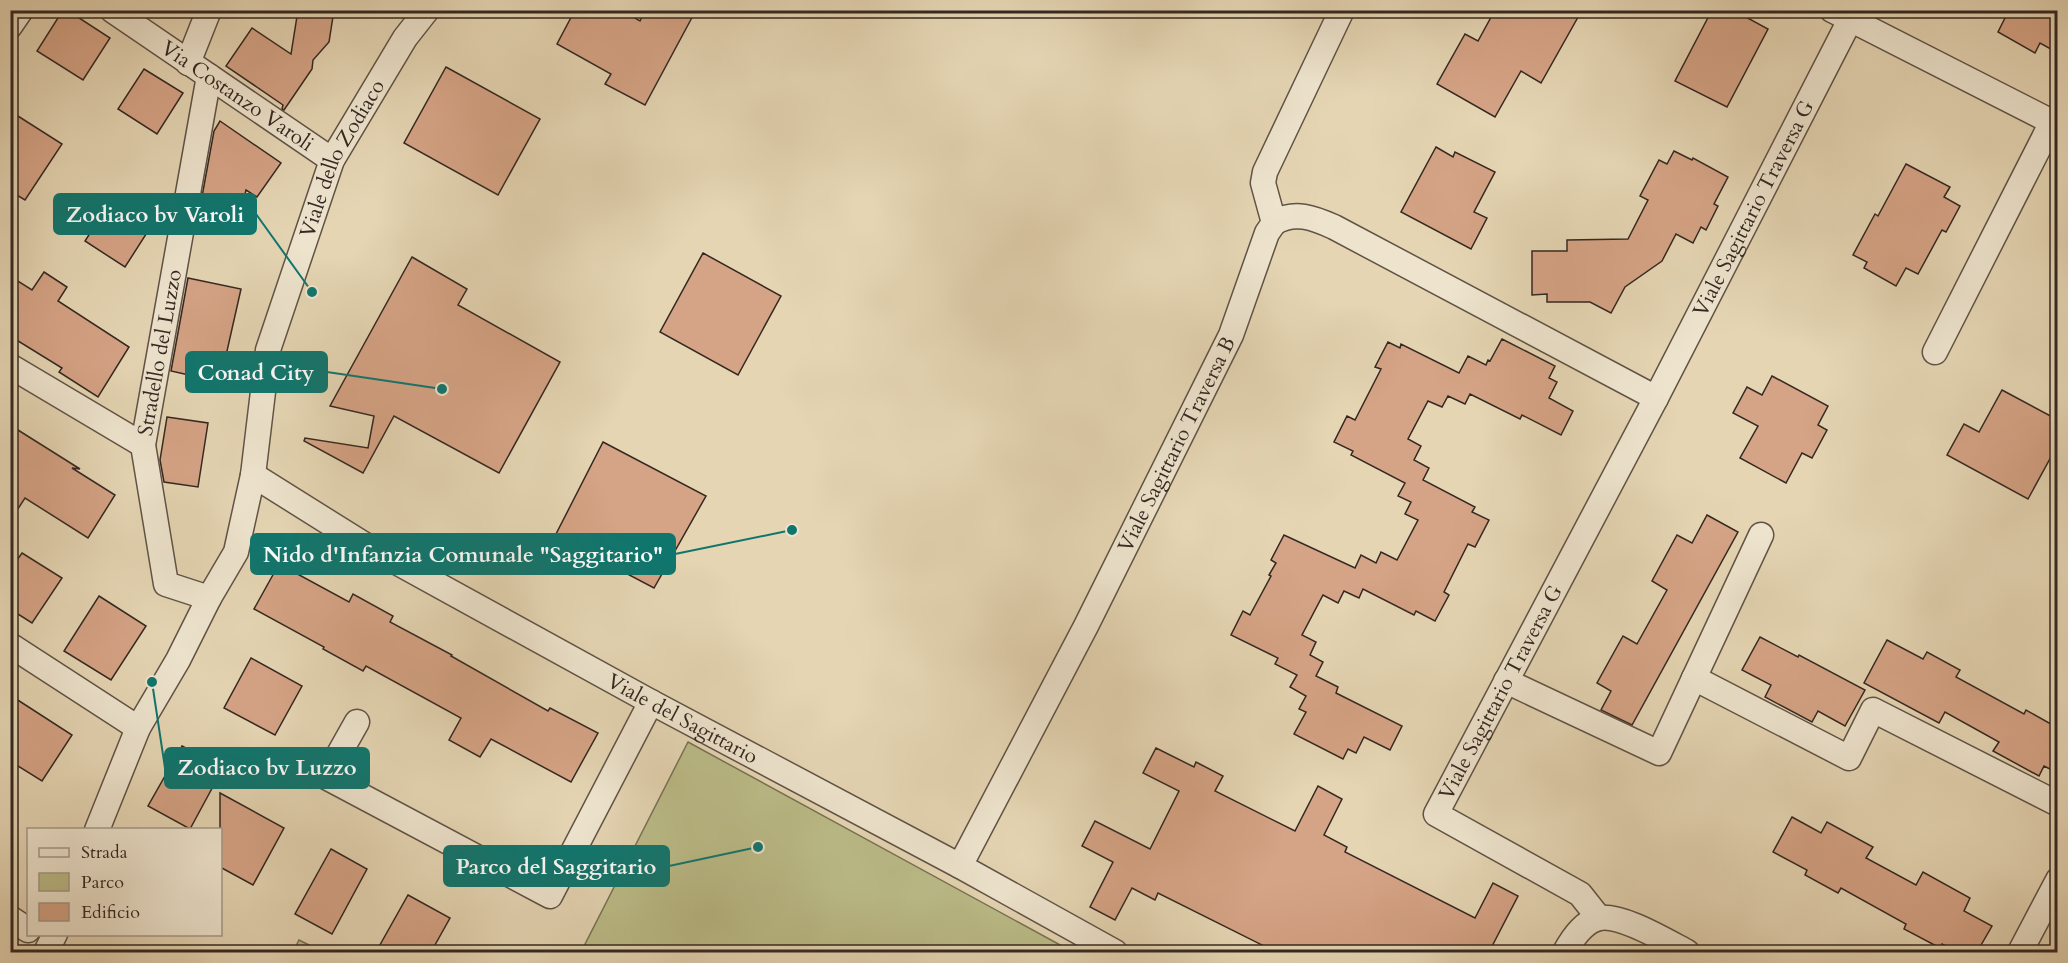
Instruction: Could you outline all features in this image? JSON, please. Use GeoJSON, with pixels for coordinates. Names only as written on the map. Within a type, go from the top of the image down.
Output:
{"type":"FeatureCollection","features":[{"type":"Feature","properties":{"kind":"street"},"geometry":{"type":"LineString","coordinates":[[10,26],[21,10]]}},
{"type":"Feature","properties":{"kind":"street","name":"Via Costanzo Varoli"},"geometry":{"type":"LineString","coordinates":[[112,10],[332,160]]}},
{"type":"Feature","properties":{"kind":"street"},"geometry":{"type":"LineString","coordinates":[[188,63],[209,10]]}},
{"type":"Feature","properties":{"kind":"street","name":"Viale dello Zodiaco"},"geometry":{"type":"LineString","coordinates":[[138,728],[178,660],[208,598],[236,552],[254,475],[268,350],[332,160],[405,38],[427,10]]}},
{"type":"Feature","properties":{"kind":"street"},"geometry":{"type":"LineString","coordinates":[[1342,10],[1264,172],[1263,183],[1274,223],[1283,217],[1299,215],[1334,227],[1656,398]]}},
{"type":"Feature","properties":{"kind":"street","name":"Viale Sagittario Traversa G"},"geometry":{"type":"LineString","coordinates":[[1599,918],[1580,894],[1436,814],[1656,398],[1841,15],[2052,122],[1935,352]]}},
{"type":"Feature","properties":{"kind":"street","name":"Stradello del Luzzo"},"geometry":{"type":"LineString","coordinates":[[208,598],[166,584],[143,445],[209,76]]}},
{"type":"Feature","properties":{"kind":"street","name":"Viale Sagittario Traversa B"},"geometry":{"type":"LineString","coordinates":[[960,866],[1086,626],[1231,335],[1267,233],[1274,223]]}},
{"type":"Feature","properties":{"kind":"street"},"geometry":{"type":"LineString","coordinates":[[10,366],[143,445]]}},
{"type":"Feature","properties":{"kind":"street","name":"Viale del Sagittario"},"geometry":{"type":"LineString","coordinates":[[254,475],[360,542],[1115,952]]}},
{"type":"Feature","properties":{"kind":"street"},"geometry":{"type":"LineString","coordinates":[[1506,681],[1659,753],[1761,535]]}},
{"type":"Feature","properties":{"kind":"street"},"geometry":{"type":"LineString","coordinates":[[10,645],[138,728],[98,828]]}},
{"type":"Feature","properties":{"kind":"street"},"geometry":{"type":"LineString","coordinates":[[1694,678],[1849,758],[1874,710],[2058,804]]}},
{"type":"Feature","properties":{"kind":"street"},"geometry":{"type":"LineString","coordinates":[[357,722],[326,777],[550,896],[651,702]]}},
{"type":"Feature","properties":{"kind":"street"},"geometry":{"type":"LineString","coordinates":[[2020,952],[2058,880]]}},
{"type":"Feature","properties":{"kind":"street"},"geometry":{"type":"LineString","coordinates":[[10,918],[27,929]]}},
{"type":"Feature","properties":{"kind":"street"},"geometry":{"type":"LineString","coordinates":[[1565,952],[1578,932],[1588,923],[1599,918],[1630,923],[1687,952]]}},
{"type":"Feature","properties":{"kind":"green space"},"geometry":{"type":"Polygon","coordinates":[[[688,742],[1073,952],[581,952],[688,742]]]}},
{"type":"Feature","properties":{"kind":"green space"},"geometry":{"type":"Polygon","coordinates":[[[299,940],[323,952],[293,952],[299,940]]]}},
{"type":"Feature","properties":{"kind":"building"},"geometry":{"type":"Polygon","coordinates":[[[63,10],[67,10],[110,38],[83,80],[37,51],[63,10]]]}},
{"type":"Feature","properties":{"kind":"building"},"geometry":{"type":"Polygon","coordinates":[[[298,10],[334,10],[329,42],[313,60],[312,69],[284,110],[283,105],[226,66],[252,28],[291,54],[298,10]]]}},
{"type":"Feature","properties":{"kind":"building"},"geometry":{"type":"Polygon","coordinates":[[[575,10],[621,10],[640,21],[645,10],[696,10],[645,105],[605,84],[611,74],[557,44],[575,10]]]}},
{"type":"Feature","properties":{"kind":"building"},"geometry":{"type":"Polygon","coordinates":[[[1495,10],[1582,10],[1541,83],[1521,71],[1495,117],[1437,84],[1465,34],[1478,41],[1495,10]]]}},
{"type":"Feature","properties":{"kind":"building"},"geometry":{"type":"Polygon","coordinates":[[[1712,10],[1733,10],[1768,29],[1727,107],[1675,81],[1712,10]]]}},
{"type":"Feature","properties":{"kind":"building"},"geometry":{"type":"Polygon","coordinates":[[[2009,10],[2058,10],[2058,53],[2040,43],[2035,53],[1998,32],[2009,10]]]}},
{"type":"Feature","properties":{"kind":"building"},"geometry":{"type":"Polygon","coordinates":[[[446,67],[540,119],[498,195],[404,143],[446,67]]]}},
{"type":"Feature","properties":{"kind":"building"},"geometry":{"type":"Polygon","coordinates":[[[144,69],[183,93],[157,134],[118,109],[144,69]]]}},
{"type":"Feature","properties":{"kind":"building"},"geometry":{"type":"Polygon","coordinates":[[[10,111],[62,144],[25,200],[10,191],[10,111]]]}},
{"type":"Feature","properties":{"kind":"building"},"geometry":{"type":"Polygon","coordinates":[[[220,121],[281,163],[257,197],[246,190],[238,222],[199,213],[214,131],[220,121]]]}},
{"type":"Feature","properties":{"kind":"building"},"geometry":{"type":"Polygon","coordinates":[[[1436,147],[1453,157],[1455,152],[1495,172],[1474,212],[1487,218],[1471,249],[1401,212],[1436,147]]]}},
{"type":"Feature","properties":{"kind":"building"},"geometry":{"type":"Polygon","coordinates":[[[1674,151],[1692,160],[1693,158],[1728,177],[1714,204],[1718,206],[1706,230],[1701,227],[1693,243],[1676,234],[1662,261],[1625,287],[1611,313],[1590,302],[1547,302],[1547,294],[1532,295],[1532,251],[1567,251],[1567,240],[1628,239],[1648,200],[1640,196],[1659,160],[1667,164],[1674,151]]]}},
{"type":"Feature","properties":{"kind":"building"},"geometry":{"type":"Polygon","coordinates":[[[1906,164],[1950,187],[1944,197],[1960,206],[1946,232],[1942,230],[1918,274],[1906,268],[1896,286],[1864,268],[1867,262],[1853,255],[1875,214],[1878,216],[1906,164]]]}},
{"type":"Feature","properties":{"kind":"building"},"geometry":{"type":"Polygon","coordinates":[[[110,202],[150,228],[125,267],[85,241],[110,202]]]}},
{"type":"Feature","properties":{"kind":"building"},"geometry":{"type":"Polygon","coordinates":[[[703,253],[781,296],[738,375],[660,332],[703,253]]]}},
{"type":"Feature","properties":{"kind":"building"},"geometry":{"type":"Polygon","coordinates":[[[412,257],[467,289],[458,305],[560,362],[499,473],[394,416],[363,473],[304,441],[305,438],[368,448],[374,416],[330,406],[412,257]]]}},
{"type":"Feature","properties":{"kind":"building"},"geometry":{"type":"Polygon","coordinates":[[[44,272],[67,287],[58,301],[129,347],[98,397],[59,372],[62,368],[10,336],[10,276],[32,290],[44,272]]]}},
{"type":"Feature","properties":{"kind":"building"},"geometry":{"type":"Polygon","coordinates":[[[188,278],[241,289],[220,382],[171,371],[188,278]]]}},
{"type":"Feature","properties":{"kind":"building"},"geometry":{"type":"Polygon","coordinates":[[[1502,339],[1555,366],[1549,378],[1557,382],[1549,398],[1573,411],[1561,435],[1522,415],[1520,419],[1470,394],[1465,404],[1448,396],[1442,407],[1428,401],[1408,439],[1421,446],[1414,460],[1429,468],[1423,480],[1475,507],[1472,512],[1489,520],[1475,547],[1468,544],[1444,592],[1449,595],[1435,621],[1416,611],[1414,615],[1363,589],[1359,598],[1344,591],[1338,603],[1323,595],[1302,635],[1316,642],[1310,655],[1323,662],[1316,676],[1338,687],[1336,693],[1402,726],[1390,750],[1364,737],[1356,753],[1348,749],[1343,759],[1294,734],[1306,712],[1299,709],[1306,696],[1290,687],[1297,675],[1275,664],[1278,658],[1231,635],[1243,611],[1250,615],[1271,576],[1269,575],[1276,563],[1271,560],[1284,535],[1355,568],[1361,555],[1376,563],[1381,552],[1397,560],[1418,520],[1405,514],[1411,502],[1398,496],[1405,483],[1351,455],[1353,451],[1334,442],[1347,416],[1355,420],[1381,369],[1375,367],[1388,342],[1400,348],[1401,344],[1459,373],[1468,356],[1486,365],[1502,339]]]}},
{"type":"Feature","properties":{"kind":"building"},"geometry":{"type":"Polygon","coordinates":[[[1772,376],[1828,406],[1818,425],[1827,430],[1812,458],[1802,453],[1786,483],[1740,458],[1758,426],[1733,413],[1747,387],[1762,395],[1772,376]]]}},
{"type":"Feature","properties":{"kind":"building"},"geometry":{"type":"Polygon","coordinates":[[[2002,390],[2058,420],[2058,444],[2028,499],[1947,455],[1964,424],[1979,432],[2002,390]]]}},
{"type":"Feature","properties":{"kind":"building"},"geometry":{"type":"Polygon","coordinates":[[[167,417],[208,423],[198,487],[164,482],[160,460],[167,417]]]}},
{"type":"Feature","properties":{"kind":"building"},"geometry":{"type":"Polygon","coordinates":[[[10,425],[80,469],[72,468],[115,495],[88,538],[25,498],[10,521],[10,425]]]}},
{"type":"Feature","properties":{"kind":"building"},"geometry":{"type":"Polygon","coordinates":[[[603,442],[706,496],[654,588],[555,536],[603,442]]]}},
{"type":"Feature","properties":{"kind":"building"},"geometry":{"type":"Polygon","coordinates":[[[1707,515],[1738,532],[1632,725],[1601,710],[1611,691],[1597,683],[1623,636],[1637,644],[1667,590],[1652,581],[1677,535],[1692,543],[1707,515]]]}},
{"type":"Feature","properties":{"kind":"building"},"geometry":{"type":"Polygon","coordinates":[[[22,553],[62,578],[32,623],[10,609],[10,570],[22,553]]]}},
{"type":"Feature","properties":{"kind":"building"},"geometry":{"type":"Polygon","coordinates":[[[279,564],[349,602],[353,594],[393,616],[390,622],[548,711],[550,708],[598,733],[571,782],[491,739],[480,757],[449,740],[461,718],[366,666],[363,671],[254,609],[279,564]]]}},
{"type":"Feature","properties":{"kind":"building"},"geometry":{"type":"Polygon","coordinates":[[[99,596],[146,626],[111,680],[64,651],[99,596]]]}},
{"type":"Feature","properties":{"kind":"building"},"geometry":{"type":"Polygon","coordinates":[[[1760,637],[1865,690],[1845,726],[1818,711],[1812,722],[1765,697],[1771,685],[1742,670],[1760,637]]]}},
{"type":"Feature","properties":{"kind":"building"},"geometry":{"type":"Polygon","coordinates":[[[1887,640],[1923,659],[1927,652],[1960,670],[1956,677],[2024,714],[2026,710],[2058,728],[2058,773],[2044,766],[2039,776],[1993,751],[1999,742],[1945,712],[1939,723],[1864,683],[1887,640]]]}},
{"type":"Feature","properties":{"kind":"building"},"geometry":{"type":"Polygon","coordinates":[[[251,658],[302,686],[275,735],[224,708],[251,658]]]}},
{"type":"Feature","properties":{"kind":"building"},"geometry":{"type":"Polygon","coordinates":[[[10,695],[72,735],[42,781],[10,761],[10,695]]]}},
{"type":"Feature","properties":{"kind":"building"},"geometry":{"type":"Polygon","coordinates":[[[182,746],[223,768],[191,828],[148,806],[182,746]]]}},
{"type":"Feature","properties":{"kind":"building"},"geometry":{"type":"Polygon","coordinates":[[[1156,748],[1194,767],[1196,762],[1223,776],[1215,791],[1295,831],[1318,786],[1342,799],[1324,835],[1347,847],[1345,852],[1475,918],[1493,883],[1518,896],[1489,952],[1276,952],[1158,893],[1155,900],[1132,888],[1115,920],[1090,907],[1113,862],[1082,846],[1095,821],[1150,849],[1179,791],[1143,773],[1156,748]]]}},
{"type":"Feature","properties":{"kind":"building"},"geometry":{"type":"Polygon","coordinates":[[[220,793],[284,828],[253,885],[222,868],[222,828],[220,828],[220,793]]]}},
{"type":"Feature","properties":{"kind":"building"},"geometry":{"type":"Polygon","coordinates":[[[1792,817],[1821,833],[1827,822],[1873,847],[1866,858],[1916,885],[1923,872],[1970,898],[1964,911],[1992,926],[1977,952],[1958,952],[1942,944],[1940,948],[1904,929],[1906,924],[1841,888],[1838,893],[1805,875],[1807,870],[1773,852],[1792,817]]]}},
{"type":"Feature","properties":{"kind":"building"},"geometry":{"type":"Polygon","coordinates":[[[331,849],[367,869],[332,934],[295,914],[331,849]]]}},
{"type":"Feature","properties":{"kind":"building"},"geometry":{"type":"Polygon","coordinates":[[[408,895],[450,918],[431,952],[376,952],[408,895]]]}},
{"type":"Feature","properties":{"kind":"place","name":"Zodiaco bv Varoli"},"geometry":{"type":"Point","coordinates":[312,292]}},
{"type":"Feature","properties":{"kind":"place","name":"Conad City"},"geometry":{"type":"Point","coordinates":[442,389]}},
{"type":"Feature","properties":{"kind":"place","name":"Nido d'Infanzia Comunale \"Saggitario\""},"geometry":{"type":"Point","coordinates":[792,530]}},
{"type":"Feature","properties":{"kind":"place","name":"Zodiaco bv Luzzo"},"geometry":{"type":"Point","coordinates":[152,682]}},
{"type":"Feature","properties":{"kind":"place","name":"Parco del Saggitario"},"geometry":{"type":"Point","coordinates":[758,847]}}]}
